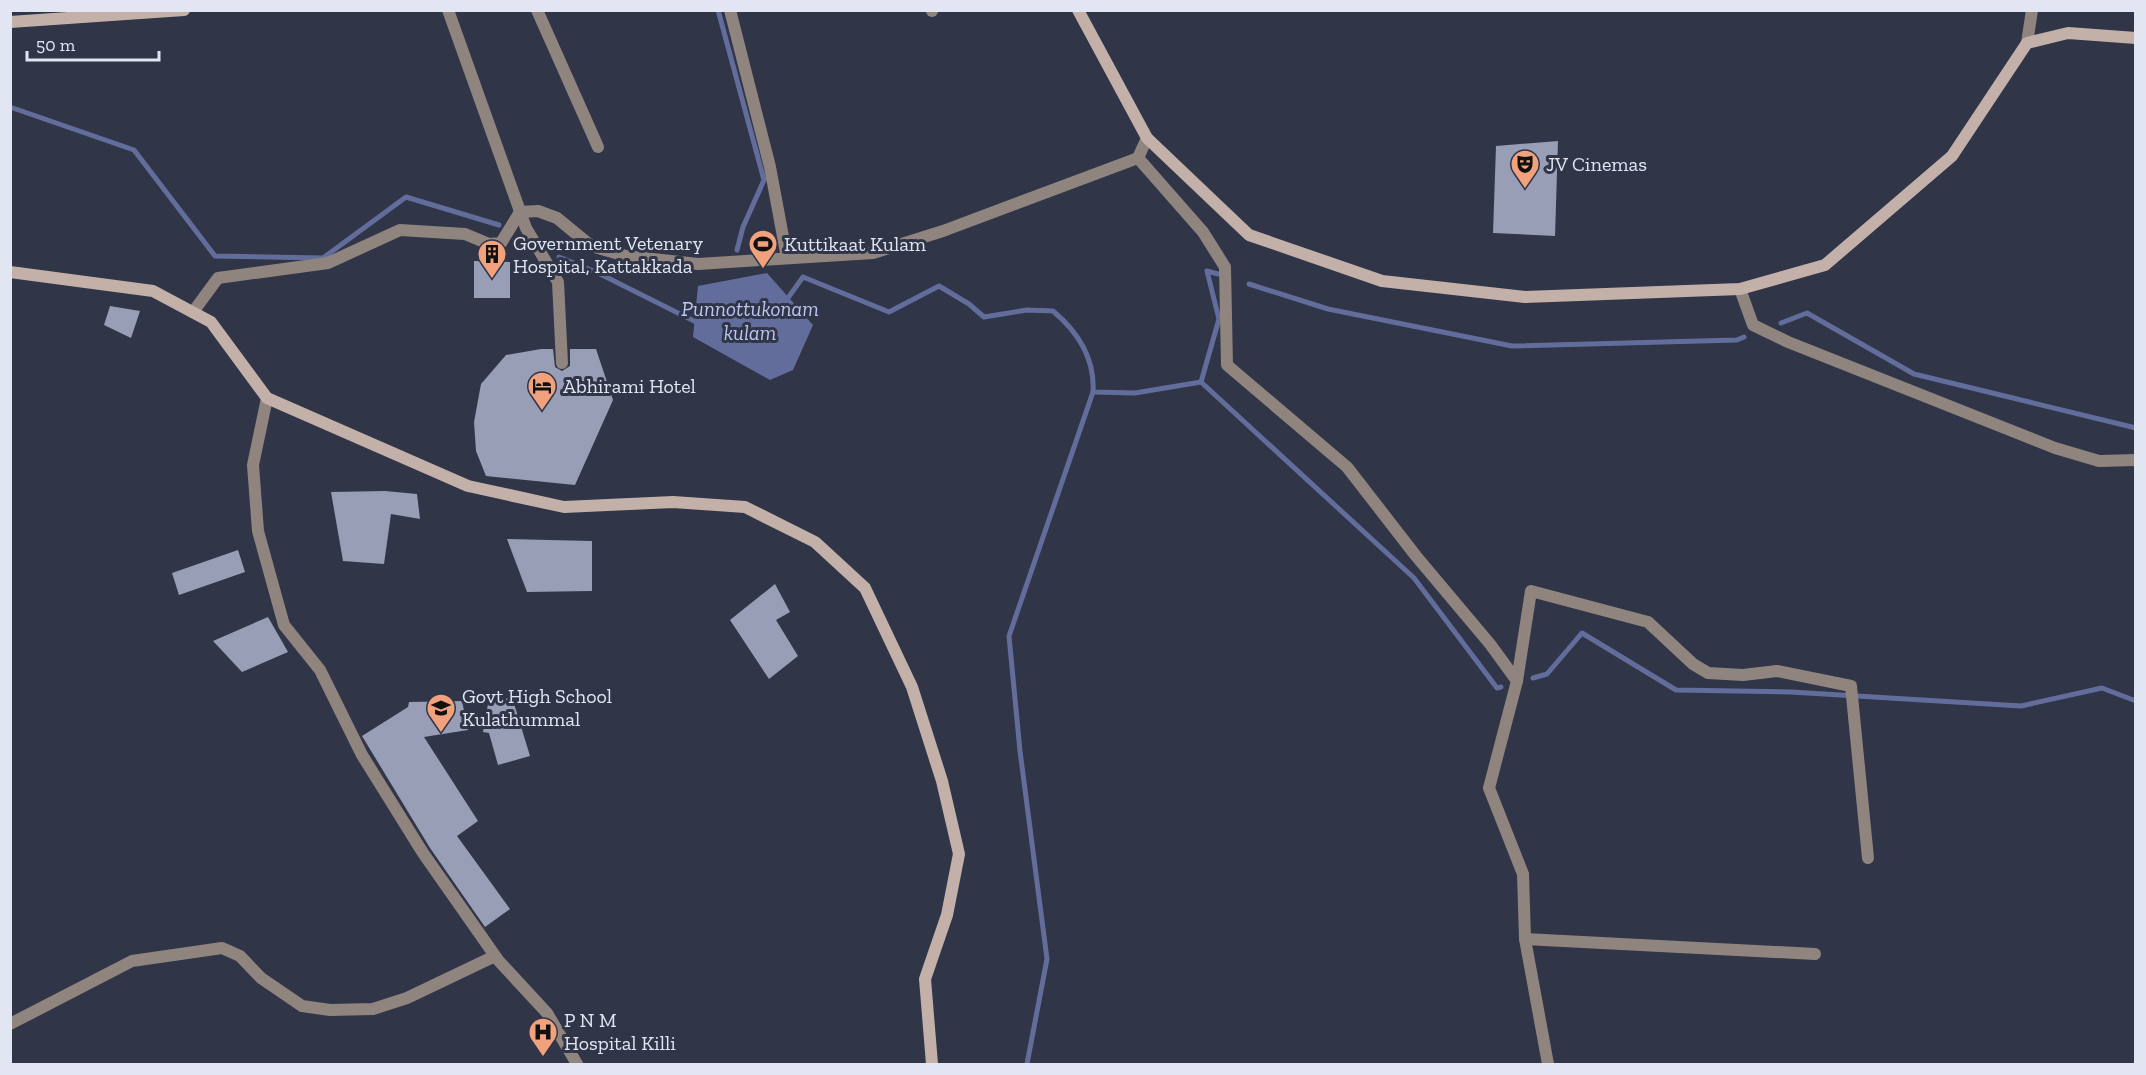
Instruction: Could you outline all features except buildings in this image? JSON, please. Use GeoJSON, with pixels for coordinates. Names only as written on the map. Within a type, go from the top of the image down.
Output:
{"type":"FeatureCollection","features":[{"type":"Feature","properties":{"kind":"main road"},"geometry":{"type":"LineString","coordinates":[[10,22],[184,10]]}},
{"type":"Feature","properties":{"kind":"main road"},"geometry":{"type":"LineString","coordinates":[[1078,10],[1147,138],[1249,235],[1382,281],[1525,297],[1740,289],[1825,265],[1952,156],[2027,44],[2068,33],[2136,38]]}},
{"type":"Feature","properties":{"kind":"main road"},"geometry":{"type":"LineString","coordinates":[[10,273],[153,291],[211,322],[267,398],[468,486],[564,507],[673,502],[745,507],[815,542],[865,588],[912,687],[942,781],[959,854],[947,915],[925,979],[932,1065]]}},
{"type":"Feature","properties":{"kind":"street"},"geometry":{"type":"LineString","coordinates":[[448,10],[526,228],[558,282],[562,363]]}},
{"type":"Feature","properties":{"kind":"street"},"geometry":{"type":"LineString","coordinates":[[537,10],[598,147]]}},
{"type":"Feature","properties":{"kind":"street"},"geometry":{"type":"LineString","coordinates":[[730,10],[770,167],[787,258]]}},
{"type":"Feature","properties":{"kind":"street"},"geometry":{"type":"LineString","coordinates":[[2027,44],[2031,10]]}},
{"type":"Feature","properties":{"kind":"street"},"geometry":{"type":"LineString","coordinates":[[520,212],[538,211],[557,218],[591,246],[626,256],[698,264],[761,262],[787,258],[873,253],[943,231],[1138,158],[1147,138]]}},
{"type":"Feature","properties":{"kind":"street"},"geometry":{"type":"LineString","coordinates":[[1138,158],[1203,232],[1225,267],[1227,365],[1347,467],[1517,681]]}},
{"type":"Feature","properties":{"kind":"street"},"geometry":{"type":"LineString","coordinates":[[192,312],[218,278],[328,263],[400,230],[465,234],[489,244],[501,243],[520,212]]}},
{"type":"Feature","properties":{"kind":"street"},"geometry":{"type":"LineString","coordinates":[[1740,289],[1753,325],[1788,342],[2055,448],[2099,461],[2136,460]]}},
{"type":"Feature","properties":{"kind":"street"},"geometry":{"type":"LineString","coordinates":[[267,398],[254,465],[257,520],[284,625],[320,670],[362,754],[423,853],[495,956],[547,1014],[577,1065]]}},
{"type":"Feature","properties":{"kind":"street"},"geometry":{"type":"LineString","coordinates":[[1548,1065],[1525,939],[1523,874],[1489,788],[1517,681],[1531,591],[1648,622],[1693,664],[1708,673],[1743,675],[1777,671],[1851,686],[1868,858]]}},
{"type":"Feature","properties":{"kind":"street"},"geometry":{"type":"LineString","coordinates":[[1525,939],[1815,954]]}},
{"type":"Feature","properties":{"kind":"street"},"geometry":{"type":"LineString","coordinates":[[10,1024],[132,961],[222,948],[240,956],[261,978],[302,1006],[330,1010],[373,1009],[407,998],[495,956]]}},
{"type":"Feature","properties":{"kind":"water","name":"Punnottukonam kulam"},"geometry":{"type":"Polygon","coordinates":[[[767,273],[813,325],[793,370],[770,380],[693,337],[698,286],[767,273]]]}},
{"type":"Feature","properties":{"kind":"waterway"},"geometry":{"type":"LineString","coordinates":[[718,10],[764,180],[743,227],[737,250]]}},
{"type":"Feature","properties":{"kind":"waterway"},"geometry":{"type":"LineString","coordinates":[[10,107],[134,150],[215,256],[323,258],[406,197],[499,225]]}},
{"type":"Feature","properties":{"kind":"waterway"},"geometry":{"type":"LineString","coordinates":[[559,257],[596,272],[698,323]]}},
{"type":"Feature","properties":{"kind":"waterway"},"geometry":{"type":"LineString","coordinates":[[1201,382],[1219,319],[1207,271],[1218,274]]}},
{"type":"Feature","properties":{"kind":"waterway"},"geometry":{"type":"LineString","coordinates":[[785,302],[803,277],[889,312],[939,286],[969,304],[984,317],[1027,310],[1053,311],[1077,337],[1088,357],[1093,392],[1135,393],[1201,382],[1414,578],[1497,688],[1501,687]]}},
{"type":"Feature","properties":{"kind":"waterway"},"geometry":{"type":"LineString","coordinates":[[1249,284],[1328,309],[1512,346],[1737,340],[1744,337]]}},
{"type":"Feature","properties":{"kind":"waterway"},"geometry":{"type":"LineString","coordinates":[[1781,323],[1807,313],[1914,374],[2136,428]]}},
{"type":"Feature","properties":{"kind":"waterway"},"geometry":{"type":"LineString","coordinates":[[1027,1064],[1047,959],[1020,751],[1009,636],[1093,392]]}},
{"type":"Feature","properties":{"kind":"waterway"},"geometry":{"type":"LineString","coordinates":[[1533,678],[1547,674],[1582,633],[1676,690],[1791,692],[2021,706],[2102,688],[2136,701]]}},
{"type":"Feature","properties":{"kind":"place","name":"JV Cinemas"},"geometry":{"type":"Point","coordinates":[1525,190]}},
{"type":"Feature","properties":{"kind":"place","name":"Kuttikaat Kulam"},"geometry":{"type":"Point","coordinates":[763,270]}},
{"type":"Feature","properties":{"kind":"place","name":"Government Vetenary Hospital, Kattakkada"},"geometry":{"type":"Point","coordinates":[492,280]}},
{"type":"Feature","properties":{"kind":"place","name":"Abhirami Hotel"},"geometry":{"type":"Point","coordinates":[542,412]}},
{"type":"Feature","properties":{"kind":"place","name":"Govt High School Kulathummal"},"geometry":{"type":"Point","coordinates":[441,734]}},
{"type":"Feature","properties":{"kind":"place","name":"P N M Hospital Killi"},"geometry":{"type":"Point","coordinates":[543,1058]}}]}
